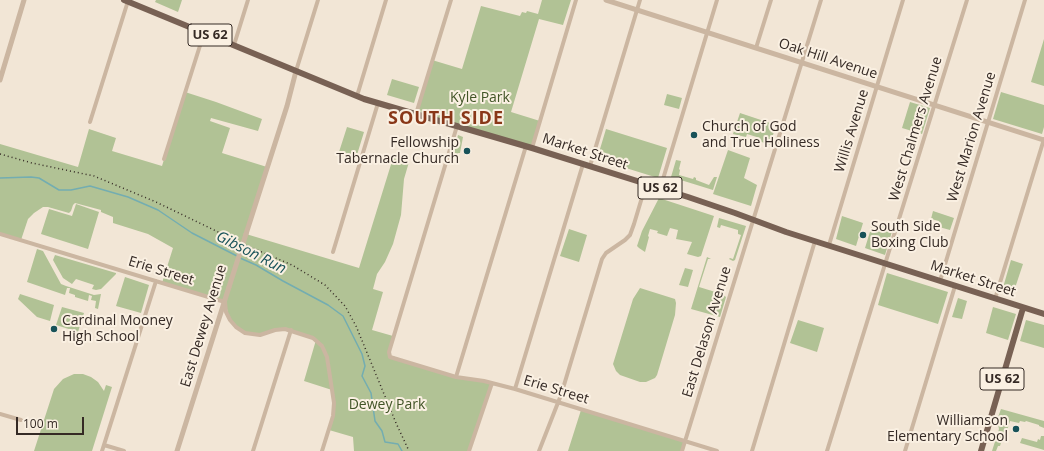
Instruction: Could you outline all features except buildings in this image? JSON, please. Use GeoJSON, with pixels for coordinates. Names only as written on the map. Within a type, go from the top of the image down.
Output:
{"type":"FeatureCollection","features":[{"type":"Feature","properties":{"kind":"main road","name":"Market Street"},"geometry":{"type":"LineString","coordinates":[[126,1],[357,96],[590,166],[753,219],[786,232],[1044,314]]}},
{"type":"Feature","properties":{"kind":"main road","name":"US 62"},"geometry":{"type":"LineString","coordinates":[[981,451],[1023,308]]}},
{"type":"Feature","properties":{"kind":"street"},"geometry":{"type":"LineString","coordinates":[[0,80],[24,0]]}},
{"type":"Feature","properties":{"kind":"street"},"geometry":{"type":"LineString","coordinates":[[234,45],[248,0]]}},
{"type":"Feature","properties":{"kind":"street"},"geometry":{"type":"LineString","coordinates":[[296,71],[318,0]]}},
{"type":"Feature","properties":{"kind":"street"},"geometry":{"type":"LineString","coordinates":[[357,96],[386,0]]}},
{"type":"Feature","properties":{"kind":"street"},"geometry":{"type":"LineString","coordinates":[[416,114],[451,0]]}},
{"type":"Feature","properties":{"kind":"street"},"geometry":{"type":"LineString","coordinates":[[456,377],[576,0]]}},
{"type":"Feature","properties":{"kind":"street","name":"Oak Hill Avenue"},"geometry":{"type":"LineString","coordinates":[[606,0],[1044,139]]}},
{"type":"Feature","properties":{"kind":"street"},"geometry":{"type":"LineString","coordinates":[[590,166],[640,0]]}},
{"type":"Feature","properties":{"kind":"street"},"geometry":{"type":"LineString","coordinates":[[660,189],[717,0]]}},
{"type":"Feature","properties":{"kind":"street"},"geometry":{"type":"LineString","coordinates":[[756,48],[771,0]]}},
{"type":"Feature","properties":{"kind":"street","name":"East Delason Avenue"},"geometry":{"type":"LineString","coordinates":[[682,451],[820,0]]}},
{"type":"Feature","properties":{"kind":"street","name":"Willis Avenue"},"geometry":{"type":"LineString","coordinates":[[829,245],[904,0]]}},
{"type":"Feature","properties":{"kind":"street","name":"West Chalmers Avenue"},"geometry":{"type":"LineString","coordinates":[[828,451],[967,0]]}},
{"type":"Feature","properties":{"kind":"street","name":"West Marion Avenue"},"geometry":{"type":"LineString","coordinates":[[940,281],[1025,0]]}},
{"type":"Feature","properties":{"kind":"street"},"geometry":{"type":"LineString","coordinates":[[90,122],[126,1]]}},
{"type":"Feature","properties":{"kind":"street"},"geometry":{"type":"LineString","coordinates":[[164,159],[204,33]]}},
{"type":"Feature","properties":{"kind":"street","name":"East Dewey Avenue"},"geometry":{"type":"LineString","coordinates":[[177,451],[290,95],[296,71]]}},
{"type":"Feature","properties":{"kind":"street"},"geometry":{"type":"LineString","coordinates":[[333,252],[378,103]]}},
{"type":"Feature","properties":{"kind":"street","name":"Erie Street"},"geometry":{"type":"LineString","coordinates":[[457,126],[389,355],[392,358],[456,377],[492,383],[515,389],[717,451]]}},
{"type":"Feature","properties":{"kind":"street"},"geometry":{"type":"LineString","coordinates":[[995,299],[1044,139]]}},
{"type":"Feature","properties":{"kind":"street"},"geometry":{"type":"LineString","coordinates":[[515,389],[583,164]]}},
{"type":"Feature","properties":{"kind":"street"},"geometry":{"type":"LineString","coordinates":[[539,451],[558,403],[602,259],[606,253],[623,242],[630,235],[646,184]]}},
{"type":"Feature","properties":{"kind":"street","name":"Erie Street"},"geometry":{"type":"LineString","coordinates":[[0,234],[225,302]]}},
{"type":"Feature","properties":{"kind":"street"},"geometry":{"type":"LineString","coordinates":[[752,451],[815,241]]}},
{"type":"Feature","properties":{"kind":"street"},"geometry":{"type":"LineString","coordinates":[[102,451],[156,281]]}},
{"type":"Feature","properties":{"kind":"street"},"geometry":{"type":"LineString","coordinates":[[905,451],[955,286]]}},
{"type":"Feature","properties":{"kind":"street"},"geometry":{"type":"LineString","coordinates":[[225,302],[226,312],[230,320],[236,327],[245,333],[260,335],[279,329],[291,330],[313,338],[322,346],[327,357],[334,403],[333,416],[322,451]]}},
{"type":"Feature","properties":{"kind":"street"},"geometry":{"type":"LineString","coordinates":[[252,451],[291,330]]}},
{"type":"Feature","properties":{"kind":"street"},"geometry":{"type":"LineString","coordinates":[[469,451],[492,383]]}},
{"type":"Feature","properties":{"kind":"street"},"geometry":{"type":"LineString","coordinates":[[0,414],[21,420]]}},
{"type":"Feature","properties":{"kind":"street"},"geometry":{"type":"LineString","coordinates":[[104,445],[124,451]]}},
{"type":"Feature","properties":{"kind":"green space"},"geometry":{"type":"Polygon","coordinates":[[[156,0],[182,0],[178,12],[155,2],[156,0]]]}},
{"type":"Feature","properties":{"kind":"green space","name":"Kyle Park"},"geometry":{"type":"Polygon","coordinates":[[[542,0],[571,0],[563,25],[539,19],[511,112],[540,121],[532,148],[416,114],[432,60],[462,69],[481,6],[520,16],[522,12],[526,13],[527,11],[538,14],[542,0]]]}},
{"type":"Feature","properties":{"kind":"green space"},"geometry":{"type":"Polygon","coordinates":[[[1044,39],[1044,86],[1031,82],[1044,39]]]}},
{"type":"Feature","properties":{"kind":"green space"},"geometry":{"type":"Polygon","coordinates":[[[392,79],[419,87],[414,103],[387,95],[392,79]]]}},
{"type":"Feature","properties":{"kind":"green space","name":"Dewey Park"},"geometry":{"type":"Polygon","coordinates":[[[185,92],[262,119],[258,131],[211,118],[210,121],[230,128],[222,153],[267,167],[246,234],[359,268],[393,158],[409,162],[404,179],[401,215],[393,244],[385,262],[377,274],[373,289],[383,292],[372,330],[393,336],[389,355],[456,377],[492,383],[469,451],[354,451],[353,437],[329,430],[332,420],[332,390],[304,381],[316,340],[283,329],[264,334],[245,333],[230,320],[225,302],[162,283],[173,248],[148,234],[113,223],[113,217],[101,212],[101,210],[75,203],[69,213],[43,207],[28,219],[21,240],[0,234],[0,144],[78,167],[89,129],[116,138],[112,151],[162,166],[185,92]]]}},
{"type":"Feature","properties":{"kind":"green space"},"geometry":{"type":"Polygon","coordinates":[[[1001,92],[1044,105],[1044,127],[1042,134],[993,119],[1001,92]]]}},
{"type":"Feature","properties":{"kind":"green space"},"geometry":{"type":"Polygon","coordinates":[[[667,94],[682,98],[679,109],[664,105],[667,94]]]}},
{"type":"Feature","properties":{"kind":"green space"},"geometry":{"type":"Polygon","coordinates":[[[910,102],[930,108],[922,134],[902,128],[910,102]]]}},
{"type":"Feature","properties":{"kind":"green space"},"geometry":{"type":"Polygon","coordinates":[[[740,113],[776,125],[770,145],[759,141],[760,138],[747,134],[746,137],[733,134],[740,113]]]}},
{"type":"Feature","properties":{"kind":"green space"},"geometry":{"type":"Polygon","coordinates":[[[347,127],[364,132],[356,158],[339,152],[347,127]]]}},
{"type":"Feature","properties":{"kind":"green space"},"geometry":{"type":"Polygon","coordinates":[[[606,129],[667,148],[658,178],[597,159],[606,129]]]}},
{"type":"Feature","properties":{"kind":"green space"},"geometry":{"type":"Polygon","coordinates":[[[458,135],[463,137],[460,153],[458,153],[457,156],[453,155],[458,135]]]}},
{"type":"Feature","properties":{"kind":"green space"},"geometry":{"type":"Polygon","coordinates":[[[728,150],[750,158],[744,178],[757,185],[751,206],[713,194],[728,150]]]}},
{"type":"Feature","properties":{"kind":"green space"},"geometry":{"type":"Polygon","coordinates":[[[676,160],[681,161],[679,175],[693,179],[694,177],[696,180],[709,185],[714,177],[717,177],[713,190],[671,177],[676,160]]]}},
{"type":"Feature","properties":{"kind":"green space"},"geometry":{"type":"Polygon","coordinates":[[[659,198],[714,216],[701,256],[698,257],[687,254],[692,242],[676,239],[678,230],[670,228],[667,236],[650,229],[645,252],[637,246],[642,231],[659,198]]]}},
{"type":"Feature","properties":{"kind":"green space"},"geometry":{"type":"Polygon","coordinates":[[[76,204],[99,212],[88,249],[41,234],[49,209],[72,216],[76,204]]]}},
{"type":"Feature","properties":{"kind":"green space"},"geometry":{"type":"Polygon","coordinates":[[[933,211],[954,218],[950,230],[939,227],[936,231],[939,221],[931,219],[933,211]]]}},
{"type":"Feature","properties":{"kind":"green space"},"geometry":{"type":"Polygon","coordinates":[[[842,216],[863,223],[856,246],[836,239],[842,216]]]}},
{"type":"Feature","properties":{"kind":"green space"},"geometry":{"type":"Polygon","coordinates":[[[719,218],[746,226],[735,260],[733,261],[729,259],[733,259],[741,235],[738,234],[738,230],[721,225],[720,228],[717,227],[719,218]]]}},
{"type":"Feature","properties":{"kind":"green space"},"geometry":{"type":"Polygon","coordinates":[[[873,222],[893,228],[885,255],[865,248],[873,222]]]}},
{"type":"Feature","properties":{"kind":"green space"},"geometry":{"type":"Polygon","coordinates":[[[569,229],[587,235],[579,262],[560,256],[569,229]]]}},
{"type":"Feature","properties":{"kind":"green space"},"geometry":{"type":"Polygon","coordinates":[[[37,249],[43,251],[61,284],[94,295],[101,294],[98,309],[95,308],[96,301],[91,300],[92,296],[89,295],[88,301],[75,297],[75,295],[69,293],[70,288],[67,288],[65,295],[27,282],[37,249]]]}},
{"type":"Feature","properties":{"kind":"green space"},"geometry":{"type":"Polygon","coordinates":[[[55,255],[116,274],[101,289],[92,289],[94,285],[76,279],[72,284],[63,278],[53,260],[55,255]]]}},
{"type":"Feature","properties":{"kind":"green space"},"geometry":{"type":"Polygon","coordinates":[[[707,257],[711,259],[708,259],[699,287],[722,294],[726,297],[720,317],[691,309],[707,257]]]}},
{"type":"Feature","properties":{"kind":"green space"},"geometry":{"type":"Polygon","coordinates":[[[1011,260],[1023,264],[1013,294],[1002,291],[1011,260]]]}},
{"type":"Feature","properties":{"kind":"green space"},"geometry":{"type":"Polygon","coordinates":[[[685,268],[693,270],[688,287],[679,285],[685,268]]]}},
{"type":"Feature","properties":{"kind":"green space"},"geometry":{"type":"Polygon","coordinates":[[[887,273],[948,292],[938,324],[878,305],[887,273]]]}},
{"type":"Feature","properties":{"kind":"green space"},"geometry":{"type":"Polygon","coordinates":[[[125,277],[149,285],[141,313],[116,306],[125,277]]]}},
{"type":"Feature","properties":{"kind":"green space"},"geometry":{"type":"Polygon","coordinates":[[[640,288],[675,299],[676,303],[675,315],[657,375],[655,378],[646,382],[640,382],[620,375],[616,371],[613,364],[633,299],[640,288]]]}},
{"type":"Feature","properties":{"kind":"green space"},"geometry":{"type":"Polygon","coordinates":[[[20,294],[54,305],[50,321],[37,317],[18,299],[20,294]]]}},
{"type":"Feature","properties":{"kind":"green space"},"geometry":{"type":"Polygon","coordinates":[[[958,298],[967,301],[962,319],[952,317],[958,298]]]}},
{"type":"Feature","properties":{"kind":"green space"},"geometry":{"type":"Polygon","coordinates":[[[62,307],[84,313],[78,332],[56,325],[62,307]]]}},
{"type":"Feature","properties":{"kind":"green space"},"geometry":{"type":"Polygon","coordinates":[[[993,307],[1016,314],[1008,340],[986,333],[993,307]]]}},
{"type":"Feature","properties":{"kind":"green space"},"geometry":{"type":"Polygon","coordinates":[[[798,320],[824,328],[817,352],[790,343],[798,320]]]}},
{"type":"Feature","properties":{"kind":"green space"},"geometry":{"type":"Polygon","coordinates":[[[1026,320],[1044,325],[1044,348],[1020,341],[1026,320]]]}},
{"type":"Feature","properties":{"kind":"green space"},"geometry":{"type":"Polygon","coordinates":[[[74,374],[83,374],[91,377],[98,382],[104,391],[106,385],[112,387],[92,451],[34,451],[54,389],[63,379],[74,374]]]}},
{"type":"Feature","properties":{"kind":"green space"},"geometry":{"type":"Polygon","coordinates":[[[1001,409],[1044,421],[1044,428],[1026,421],[1020,421],[1019,423],[1010,421],[1007,431],[1005,430],[1000,446],[998,446],[996,451],[992,451],[999,429],[997,420],[1001,409]]]}},
{"type":"Feature","properties":{"kind":"green space"},"geometry":{"type":"Polygon","coordinates":[[[581,410],[685,441],[682,451],[568,451],[581,410]]]}},
{"type":"Feature","properties":{"kind":"green space"},"geometry":{"type":"Polygon","coordinates":[[[1041,436],[1044,436],[1044,450],[1020,443],[1022,438],[1037,442],[1038,439],[1040,440],[1041,436]]]}},
{"type":"Feature","properties":{"kind":"waterway","name":"Gibson Run"},"geometry":{"type":"LineString","coordinates":[[0,178],[39,178],[59,190],[71,190],[90,186],[128,197],[158,210],[192,233],[237,256]]}},
{"type":"Feature","properties":{"kind":"waterway","name":"Gibson Run"},"geometry":{"type":"LineString","coordinates":[[240,258],[256,265],[328,305],[343,316],[362,354],[365,366],[362,376],[371,393],[375,421],[382,431],[385,442],[398,444],[402,451]]}},
{"type":"Feature","properties":{"kind":"railway"},"geometry":{"type":"LineString","coordinates":[[0,154],[32,163],[94,176],[156,202],[243,244],[292,265],[325,285],[345,306],[356,326],[409,451]]}},
{"type":"Feature","properties":{"kind":"place","name":"Church of God and True Holiness"},"geometry":{"type":"Point","coordinates":[694,135]}},
{"type":"Feature","properties":{"kind":"place","name":"Fellowship Tabernacle Church"},"geometry":{"type":"Point","coordinates":[467,151]}},
{"type":"Feature","properties":{"kind":"place","name":"South Side Boxing Club"},"geometry":{"type":"Point","coordinates":[863,235]}},
{"type":"Feature","properties":{"kind":"place","name":"Cardinal Mooney High School"},"geometry":{"type":"Point","coordinates":[54,329]}},
{"type":"Feature","properties":{"kind":"place","name":"Williamson Elementary School"},"geometry":{"type":"Point","coordinates":[1016,429]}},
{"type":"Feature","properties":{"kind":"district","name":"SOUTH SIDE"},"geometry":{"type":"Point","coordinates":[446,119]}}]}
